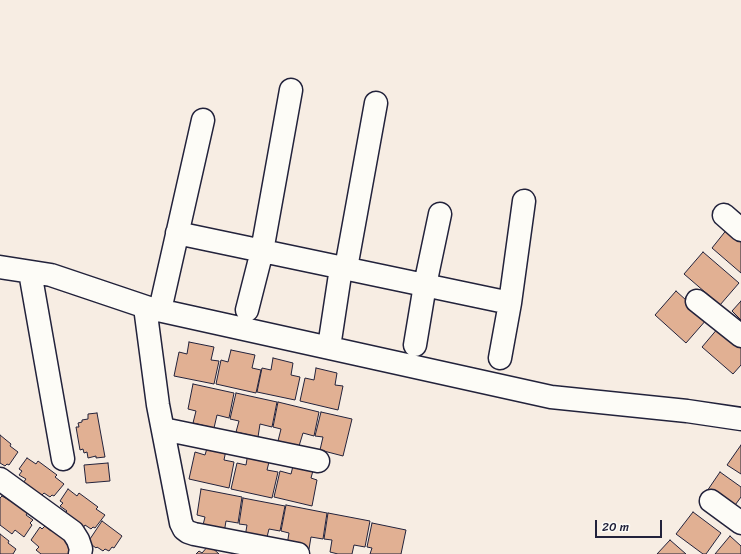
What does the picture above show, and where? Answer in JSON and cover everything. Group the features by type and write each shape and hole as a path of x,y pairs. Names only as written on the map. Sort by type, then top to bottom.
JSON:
{"street":[{"path":"247,310 262,251 291,90"},
{"path":"329,347 376,103"},
{"path":"202,120 177,233 152,309 157,397 181,523 184,529 194,534 298,554"},
{"path":"500,358 510,303 524,201"},
{"path":"414,345 440,214"},
{"path":"724,215 741,230"},
{"path":"177,233 510,303"},
{"path":"0,267 63,278 152,309 556,397 687,411 741,419"},
{"path":"30,272 63,459"},
{"path":"697,301 741,336"},
{"path":"163,429 318,461"},
{"path":"0,479 72,532 78,540 81,549 80,554"},
{"path":"711,501 741,523"}],"building":[{"path":"728,228 741,240 741,273 712,248"},
{"path":"703,252 739,283 720,305 684,274"},
{"path":"676,291 707,319 686,343 655,315"},
{"path":"741,301 741,320 732,311"},
{"path":"719,327 741,346 741,365 733,374 702,347"},
{"path":"189,342 214,347 211,360 219,361 214,384 174,376 179,352 187,354"},
{"path":"231,350 255,355 252,368 261,370 256,393 216,384 221,360 228,362"},
{"path":"273,358 293,363 291,375 300,377 295,400 257,392 262,368 271,370"},
{"path":"316,368 337,373 335,385 343,386 338,410 300,401 305,378 314,380"},
{"path":"193,384 234,393 229,418 217,415 214,428 193,423 196,411 188,409"},
{"path":"236,393 277,402 272,427 260,424 258,437 236,432 239,421 230,419"},
{"path":"278,402 319,412 314,436 303,433 299,446 278,441 281,429 273,427"},
{"path":"321,412 352,419 343,456 320,450 323,437 315,436"},
{"path":"97,413 105,457 96,458 96,456 88,458 87,452 84,453 83,449 80,450 76,427 79,427 78,423 82,422 82,420 88,419 88,414"},
{"path":"0,435 18,452 9,465 7,464 5,466 0,463"},
{"path":"208,445 226,450 224,460 234,462 229,488 189,479 195,452 205,455"},
{"path":"741,445 741,474 727,465"},
{"path":"248,453 270,458 267,470 278,472 272,498 231,489 237,463 246,465"},
{"path":"27,458 36,464 38,461 57,475 55,477 64,484 54,496 52,495 50,497 44,493 41,496 23,483 26,479 19,475 22,471 19,469"},
{"path":"294,462 314,467 311,478 317,480 312,506 274,497 280,471 291,474"},
{"path":"108,463 110,481 86,483 84,465"},
{"path":"720,472 741,487 741,497 730,512 705,494"},
{"path":"68,489 77,496 79,493 98,507 96,509 105,515 95,528 93,527 91,529 85,525 83,528 64,514 67,511 60,506 63,503 60,501"},
{"path":"201,489 242,497 238,523 226,521 224,533 202,529 205,517 197,515"},
{"path":"2,496 9,500 11,498 28,512 26,515 33,520 30,523 32,525 24,537 15,530 12,534 0,525 0,498"},
{"path":"243,498 285,506 280,531 269,529 266,541 245,537 247,525 239,524"},
{"path":"286,505 327,513 323,539 311,537 309,549 287,545 289,533 281,531"},
{"path":"693,512 721,533 706,554 703,554 676,534"},
{"path":"328,513 370,521 365,547 354,545 352,554 338,554 330,552 332,540 324,539"},
{"path":"102,521 122,536 114,548 112,547 109,551 105,549 103,551 97,547 96,548 88,542"},
{"path":"372,523 406,530 401,554 370,554 372,548 367,547"},
{"path":"45,526 51,531 53,528 71,542 73,554 41,554 36,550 39,547 31,540 40,527 42,529"},
{"path":"0,534 16,549 13,554 0,554"},
{"path":"730,536 741,546 741,554 715,554"},
{"path":"670,540 686,554 657,554"},
{"path":"209,545 219,554 196,554 199,551 202,553"}]}
